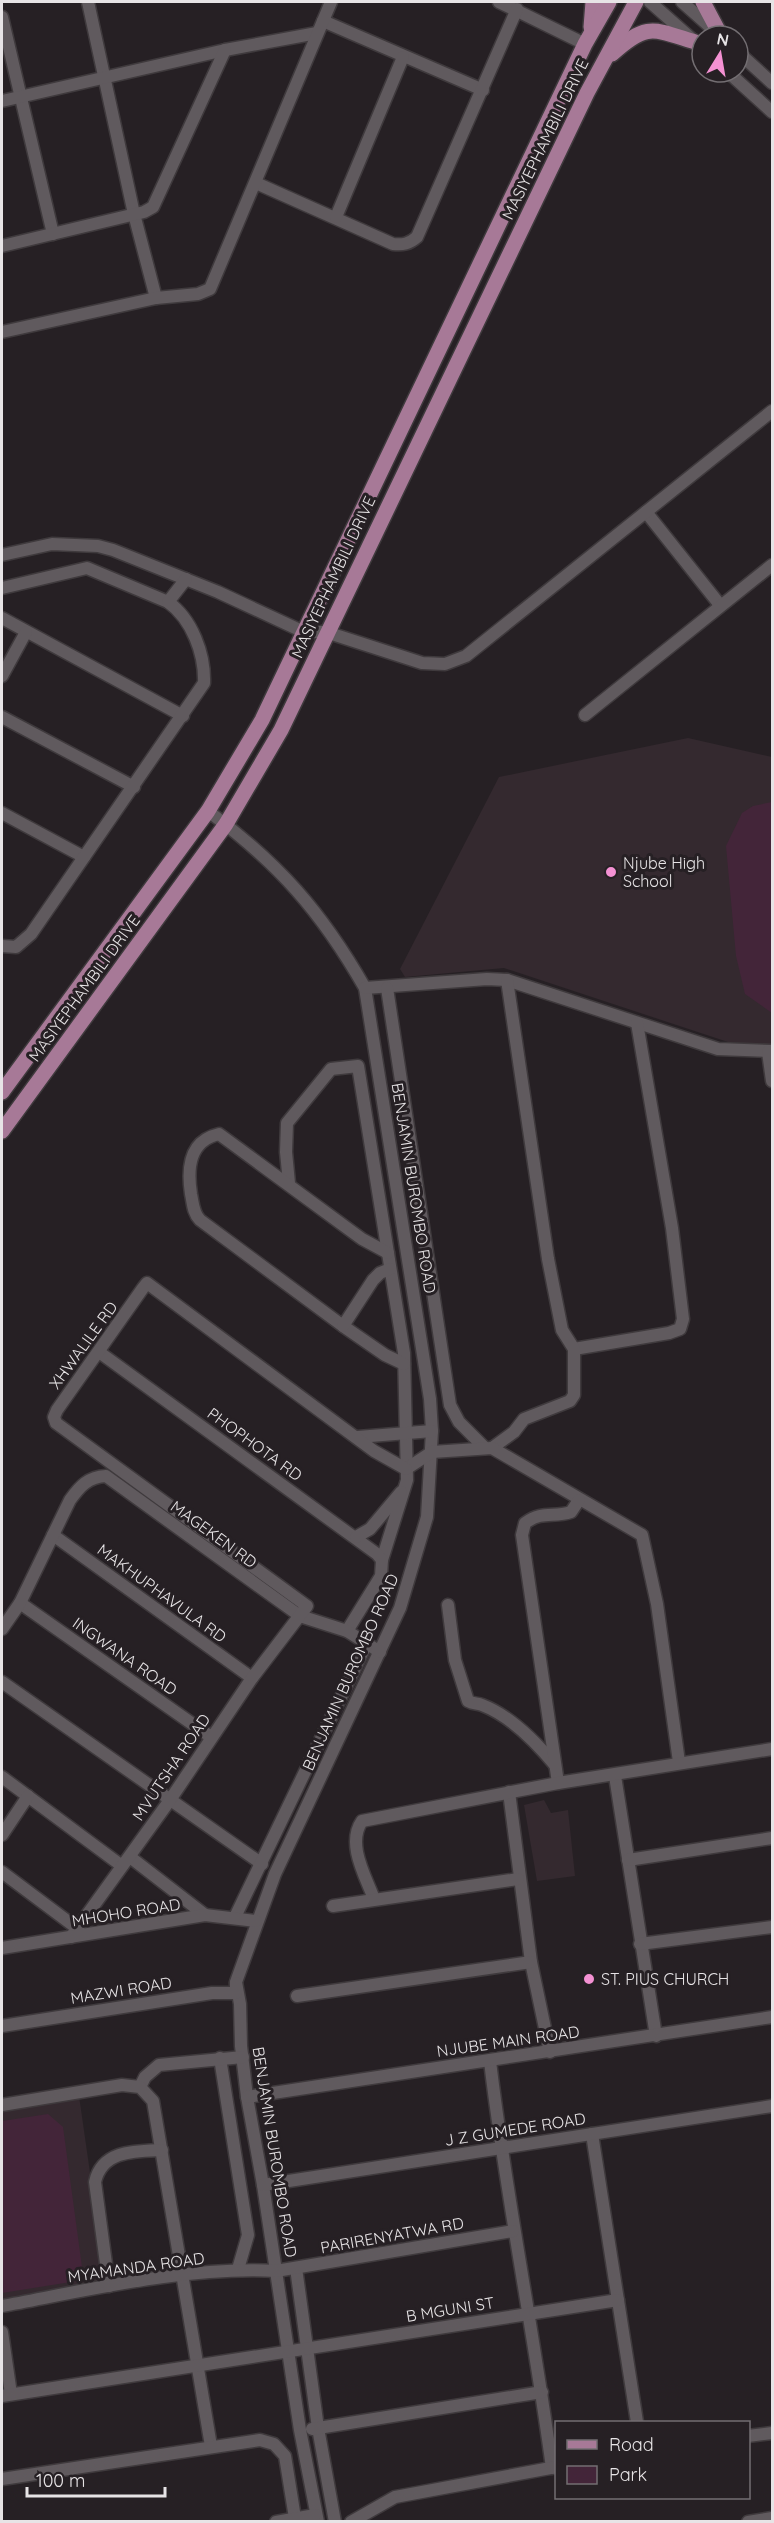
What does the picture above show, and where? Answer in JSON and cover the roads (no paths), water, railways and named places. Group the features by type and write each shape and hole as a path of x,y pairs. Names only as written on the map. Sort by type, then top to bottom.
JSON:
{"main road":[{"path":"587,40 593,2"},
{"name":"MASIYEPHAMBILI DRIVE","path":"2,1092 208,811 262,720 587,40 609,2"},
{"name":"MASIYEPHAMBILI DRIVE","path":"2,1131 226,824 281,730 326,632 604,61 636,2"},
{"path":"703,2 715,24"},
{"path":"604,61 639,32 649,30 690,42"}],"street":[{"path":"88,2 134,213 156,298"},
{"path":"2,332 156,298 198,294 210,289 331,2"},
{"path":"499,2 587,40"},
{"path":"650,2 690,37"},
{"path":"682,2 707,24"},
{"path":"256,183 393,244 406,244 417,237 517,9"},
{"path":"2,17 53,234"},
{"path":"2,101 320,27 403,57 483,90"},
{"path":"2,246 153,207 225,50"},
{"path":"336,217 403,57"},
{"path":"750,63 772,83"},
{"path":"741,84 772,112"},
{"path":"2,555 52,544 98,546 186,579 304,632 326,632 410,661 435,664 453,662 466,656 772,411"},
{"path":"646,512 720,605"},
{"path":"585,715 772,565"},
{"path":"2,588 87,568 168,602 179,610 194,635 205,672 204,683 183,716 31,934 16,948 2,946"},
{"path":"168,602 186,579"},
{"path":"2,618 183,716"},
{"path":"2,676 26,632"},
{"path":"2,717 134,787"},
{"name":"BENJAMIN BUROMBO ROAD","path":"208,811 268,859 309,902 337,939 365,988 430,1399 432,1452 427,1517 400,1608 275,1874 256,1921 236,1982 240,2004 247,2097 263,2185 300,2430 317,2518"},
{"path":"2,813 84,857"},
{"path":"365,988 487,979 507,980 718,1049 770,1051 772,1081"},
{"path":"406,1469 432,1452 488,1448 514,1432 524,1419 570,1401 574,1395 574,1349 562,1330 548,1258 507,980"},
{"path":"387,988 450,1405 459,1422 488,1448 642,1535 657,1604 679,1762"},
{"path":"574,1349 669,1333 680,1329 683,1319 672,1228 637,1023"},
{"path":"289,1183 285,1152 287,1123 331,1069 358,1066 403,1342 406,1469 405,1487 376,1586 346,1631"},
{"path":"388,1253 362,1239 289,1183 219,1134 204,1141 188,1167 197,1217 343,1326 385,1355 404,1364"},
{"path":"343,1326 373,1280 380,1273 390,1269"},
{"name":"XHWALILE RD","path":"300,1616 305,1610 306,1603 56,1423 54,1417 57,1410 147,1283 388,1461 406,1469"},
{"name":"PHOPHOTA RD","path":"99,1352 356,1537 383,1564"},
{"path":"358,1437 432,1431"},
{"name":"MAGEKEN RD","path":"53,1535 70,1500 81,1484 97,1476 106,1476 300,1616 346,1631 380,1652"},
{"path":"356,1537 370,1529 405,1487"},
{"path":"558,1783 522,1535 525,1524 533,1518 544,1513 571,1512 579,1500"},
{"path":"2,1629 21,1603 53,1535"},
{"name":"MAKHUPHAVULA RD","path":"53,1535 252,1678"},
{"name":"INGWANA ROAD","path":"21,1603 211,1737"},
{"path":"448,1605 455,1660 468,1701 482,1705 514,1725 536,1742 556,1766"},
{"name":"MVUTSHA ROAD","path":"75,1933 170,1800 252,1678 300,1616"},
{"path":"235,1917 367,1643"},
{"path":"2,1682 262,1864"},
{"path":"374,1899 357,1852 357,1835 362,1821 558,1783 615,1776 679,1762 772,1749"},
{"path":"615,1776 656,2036"},
{"path":"2,1777 205,1915"},
{"path":"509,1792 518,1879 531,1962 549,2052"},
{"path":"2,1835 28,1796"},
{"path":"628,1860 772,1838"},
{"path":"2,1872 75,1933"},
{"path":"333,1906 518,1879"},
{"name":"MHOHO ROAD","path":"2,1948 75,1933 205,1915 256,1921"},
{"path":"640,1944 772,1927"},
{"path":"297,1996 531,1962"},
{"name":"MAZWI ROAD","path":"2,2026 212,1993 236,1993 236,1982"},
{"name":"NJUBE MAIN ROAD","path":"247,2097 772,2017"},
{"path":"140,2087 144,2077 159,2065 243,2057"},
{"path":"220,2058 248,2235 238,2269"},
{"path":"351,2522 395,2497 554,2468 529,2312 513,2231 490,2061"},
{"path":"2,2104 122,2085 140,2087 153,2102 211,2446"},
{"name":"J Z GUMEDE ROAD","path":"263,2185 772,2106"},
{"path":"592,2134 637,2421"},
{"path":"109,2286 95,2182 97,2172 110,2157 136,2151 162,2150"},
{"name":"PARIRENYATWA RD","path":"276,2271 513,2231"},
{"path":"296,2268 318,2428 335,2522"},
{"name":"MYAMANDA ROAD","path":"2,2306 109,2286 238,2269 276,2271"},
{"name":"B MGUNI ST","path":"6,2395 618,2300"},
{"path":"2,2331 6,2395"},
{"path":"300,2430 542,2392"},
{"path":"750,2436 772,2433"},
{"path":"2,2479 260,2439 281,2449 285,2456 295,2518"},
{"path":"276,2522 295,2518 317,2518"},
{"path":"748,2522 772,2518"}],"place":[{"name":"Njube High School","path":"611,872"},
{"name":"ST. PIUS CHURCH","path":"589,1979"}]}
